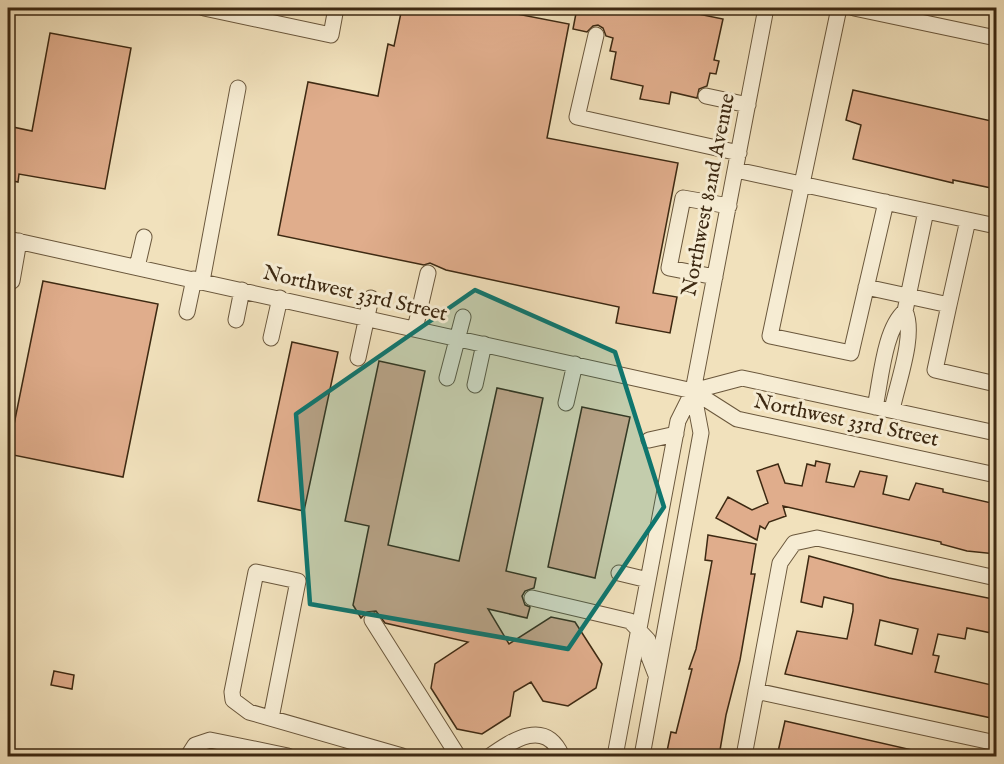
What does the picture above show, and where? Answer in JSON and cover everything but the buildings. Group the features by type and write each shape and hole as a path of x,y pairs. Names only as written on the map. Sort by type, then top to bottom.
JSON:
{"street":[{"path":"204,8 331,35 336,8"},
{"name":"Northwest 82nd Avenue","path":"615,756 678,421 693,391 766,8"},
{"path":"839,8 770,336 851,353 886,202"},
{"path":"854,8 996,38"},
{"path":"596,35 577,117 739,153"},
{"path":"187,312 198,280 238,88"},
{"path":"706,96 748,105"},
{"path":"736,170 996,226"},
{"path":"715,277 669,268 671,256 683,198 729,206"},
{"path":"892,410 909,333 907,304 926,211"},
{"path":"968,220 935,370 996,384"},
{"path":"137,267 144,237"},
{"path":"12,281 14,240"},
{"name":"Northwest 33rd Street","path":"14,240 693,391 738,419 996,476"},
{"path":"416,328 428,273"},
{"path":"866,287 907,304 949,305"},
{"path":"236,320 242,290"},
{"path":"272,338 280,298"},
{"path":"358,358 371,298"},
{"path":"875,407 892,329 907,304"},
{"path":"447,378 463,317"},
{"path":"476,385 484,344"},
{"path":"566,403 575,364"},
{"name":"Northwest 33rd Street","path":"693,391 742,378 996,433"},
{"name":"Northwest 82nd Avenue","path":"642,756 701,433 693,391"},
{"path":"649,440 676,434"},
{"path":"744,756 780,563 794,543 817,538 996,578"},
{"path":"271,718 298,581 256,572 232,692 233,700 239,706 271,718 402,756"},
{"path":"619,573 648,580"},
{"path":"532,598 623,618 639,629 650,645 649,657 657,678"},
{"path":"372,620 458,756"},
{"path":"756,692 996,743"},
{"path":"490,756 514,738 531,735 550,742 562,756"},
{"path":"188,756 195,745 210,740 288,756"}],"highlighted area":[{"path":"475,290 615,352 664,507 568,649 310,604 296,414"}]}
